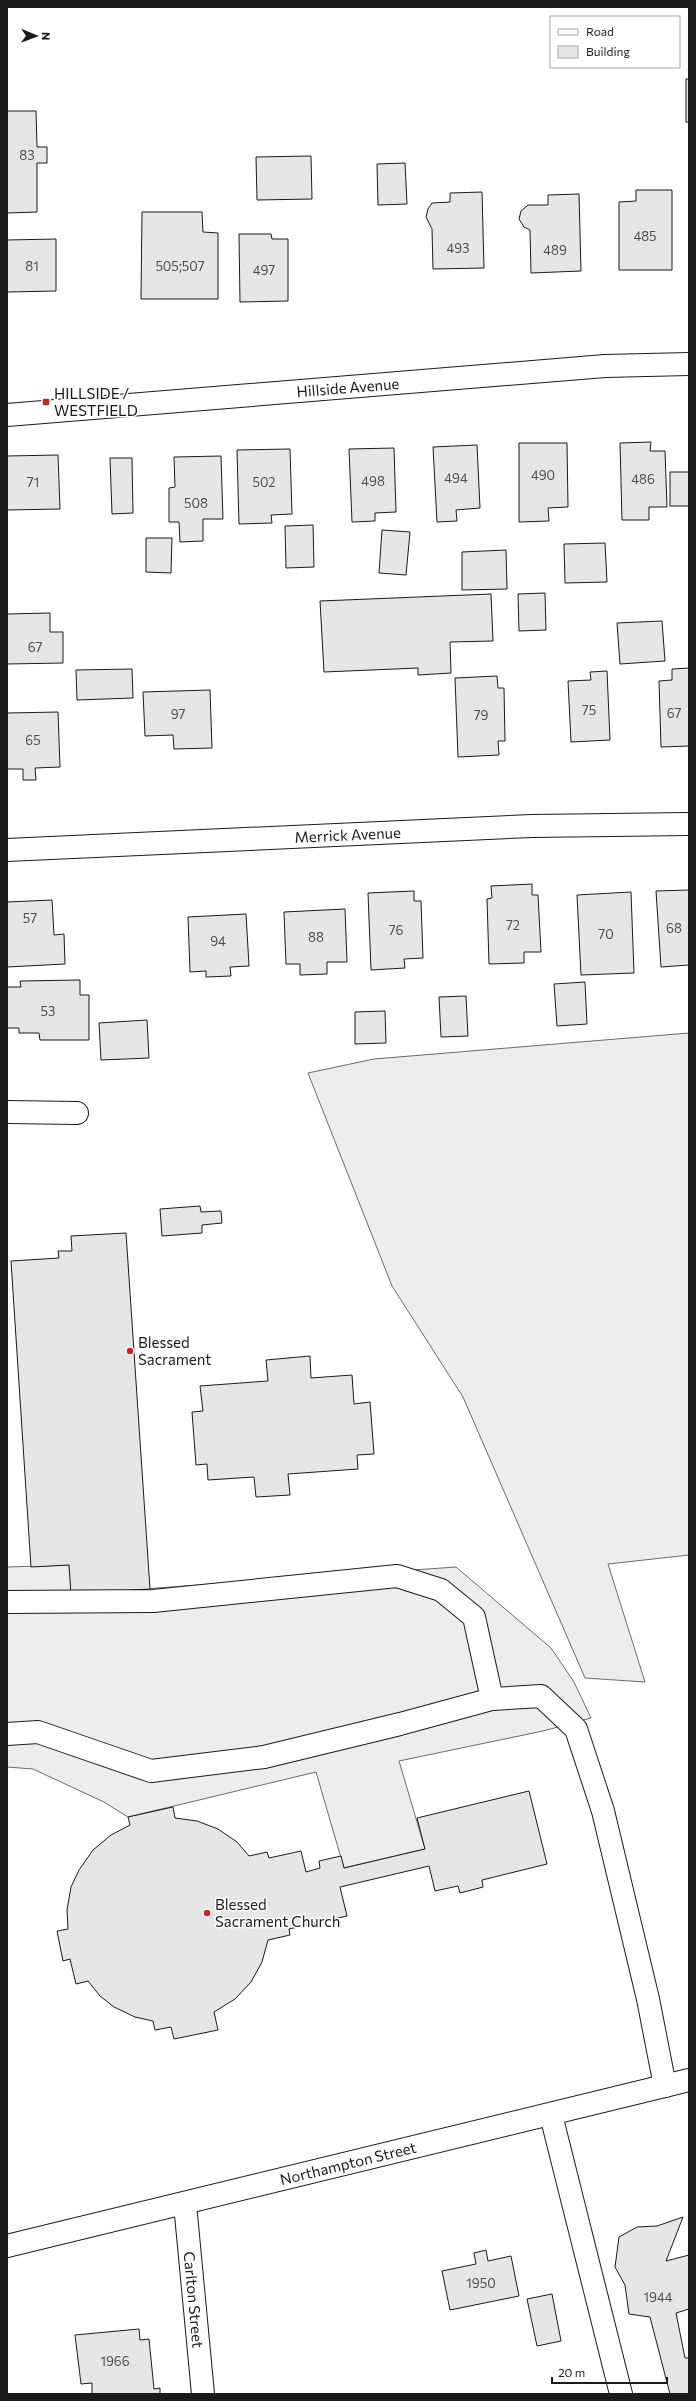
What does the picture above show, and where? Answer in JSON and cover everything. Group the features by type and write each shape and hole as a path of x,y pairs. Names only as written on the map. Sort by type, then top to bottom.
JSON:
{"street":[{"name":"Hillside Avenue","path":"7,415 605,366 689,364"},
{"name":"Merrick Avenue","path":"7,850 532,826 689,824"},
{"path":"7,1112 77,1113"},
{"path":"7,1602 153,1601 397,1576 441,1590 474,1617 492,1699"},
{"path":"7,1734 38,1732 151,1771 264,1757 400,1724 492,1699 541,1696 576,1729 603,1811 648,1999 665,2086"},
{"name":"Northampton Street","path":"7,2246 551,2115 689,2080"},
{"path":"551,2115 621,2394"},
{"name":"Carlton Street","path":"185,2204 203,2394"}],"shaded area":[{"path":"689,1033 689,1555 608,1564 645,1682 585,1678 463,1397 392,1286 308,1073 374,1059"},
{"path":"69,1565 72,1594 456,1567 551,1648 574,1682 591,1718 543,1731 399,1761 425,1849 344,1868 316,1772 128,1817 104,1802 33,1769 7,1767 7,1567"}],"building":[{"path":"686,79 689,79 689,122 686,122"},
{"path":"7,111 36,111 37,147 47,147 47,163 37,163 37,212 7,213"},
{"path":"311,156 312,199 257,200 256,157"},
{"path":"405,163 407,204 378,205 377,164"},
{"path":"636,190 672,190 672,270 619,270 619,202 636,201"},
{"path":"482,192 484,268 433,269 432,229 426,217 428,209 432,203 450,202 450,193"},
{"path":"579,194 581,271 531,273 530,230 524,227 519,219 521,211 528,205 548,205 548,195"},
{"path":"142,212 202,212 203,232 218,233 218,299 141,299"},
{"path":"239,234 271,234 272,239 288,239 288,301 240,302"},
{"path":"56,239 56,291 7,292 7,240"},
{"path":"651,442 650,451 665,451 667,507 649,507 649,520 622,520 620,443"},
{"path":"519,443 567,443 568,507 548,508 549,521 519,522"},
{"path":"477,445 480,508 456,510 457,521 437,522 433,447"},
{"path":"394,448 396,512 375,513 375,521 352,522 349,449"},
{"path":"290,449 292,514 271,515 272,523 239,524 237,450"},
{"path":"58,455 60,509 7,510 7,456"},
{"path":"221,456 223,519 203,519 203,541 180,542 179,522 169,522 169,488 175,487 174,457"},
{"path":"110,458 132,458 133,513 112,514"},
{"path":"670,472 689,472 689,506 670,506"},
{"path":"313,525 314,567 286,568 285,526"},
{"path":"382,530 410,532 406,575 379,573"},
{"path":"146,538 172,538 171,573 146,572"},
{"path":"605,543 607,582 565,583 564,544"},
{"path":"506,550 507,589 462,590 462,552"},
{"path":"545,593 546,630 519,631 518,594"},
{"path":"491,594 493,641 450,642 451,673 418,675 418,668 324,672 320,601"},
{"path":"50,613 50,632 63,632 63,663 7,664 7,614"},
{"path":"662,621 665,661 620,664 617,623"},
{"path":"689,668 689,746 661,747 659,681 672,680 672,669"},
{"path":"132,669 133,698 77,700 76,670"},
{"path":"607,671 610,740 571,742 568,681 591,680 590,672"},
{"path":"497,676 498,688 504,688 505,741 498,741 499,755 458,757 455,678"},
{"path":"210,690 212,748 174,749 173,735 145,736 143,692"},
{"path":"58,712 60,767 35,768 36,780 23,780 23,769 7,769 7,713"},
{"path":"532,884 532,895 538,895 541,952 524,952 524,963 489,964 487,899 492,898 491,886"},
{"path":"689,890 689,965 661,967 656,891"},
{"path":"414,891 414,901 421,901 423,958 404,959 405,968 371,970 368,893"},
{"path":"631,892 634,973 581,975 577,895"},
{"path":"52,900 54,935 64,934 65,964 7,967 7,902"},
{"path":"345,909 347,962 327,962 327,974 300,975 300,964 286,964 284,912"},
{"path":"246,914 249,966 230,967 231,976 206,977 206,971 190,972 188,917"},
{"path":"80,980 80,995 89,995 89,1040 40,1040 39,1033 19,1033 19,1028 7,1028 7,987 21,987 20,981"},
{"path":"585,982 587,1024 557,1026 554,984"},
{"path":"466,996 468,1036 441,1037 439,997"},
{"path":"385,1011 386,1043 355,1044 355,1012"},
{"path":"147,1020 149,1058 101,1060 99,1023"},
{"path":"200,1206 201,1212 221,1211 222,1223 202,1225 202,1233 162,1236 160,1209"},
{"path":"126,1233 150,1589 71,1594 69,1565 31,1567 11,1261 59,1258 58,1251 72,1251 71,1236"},
{"path":"310,1356 311,1378 352,1375 354,1404 370,1402 374,1454 357,1455 358,1469 288,1474 290,1495 256,1497 254,1477 208,1480 207,1464 196,1465 192,1412 203,1411 200,1386 268,1381 266,1360"},
{"name":"Blessed Sacrament Church","path":"529,1791 547,1864 482,1880 483,1887 460,1893 458,1886 435,1891 429,1866 340,1887 347,1916 289,1929 290,1935 268,1940 262,1962 251,1982 235,1999 214,2012 218,2030 174,2039 171,2027 155,2030 153,2021 135,2017 114,2007 100,1996 88,1981 76,1984 70,1959 63,1961 57,1931 68,1929 67,1910 71,1887 79,1870 93,1850 111,1835 130,1825 128,1817 173,1807 175,1818 197,1821 218,1829 237,1842 249,1856 267,1852 269,1858 301,1851 306,1872 320,1868 319,1861 341,1856 344,1868 425,1849 417,1818"},
{"path":"683,2217 666,2261 689,2255 689,2309 676,2313 685,2358 689,2358 689,2394 670,2394 650,2317 629,2314 625,2285 615,2267 619,2237 637,2227 657,2226"},
{"path":"486,2250 488,2261 511,2256 519,2296 450,2310 442,2271 476,2264 474,2253"},
{"path":"552,2294 561,2341 537,2346 527,2299"},
{"path":"139,2329 140,2340 149,2339 154,2389 160,2388 160,2394 92,2394 92,2383 81,2384 75,2335"}],"place":[{"name":"HILLSIDE / WESTFIELD","path":"46,402"},
{"name":"Blessed Sacrament","path":"130,1351"},
{"name":"Blessed Sacrament Church","path":"207,1913"}]}
